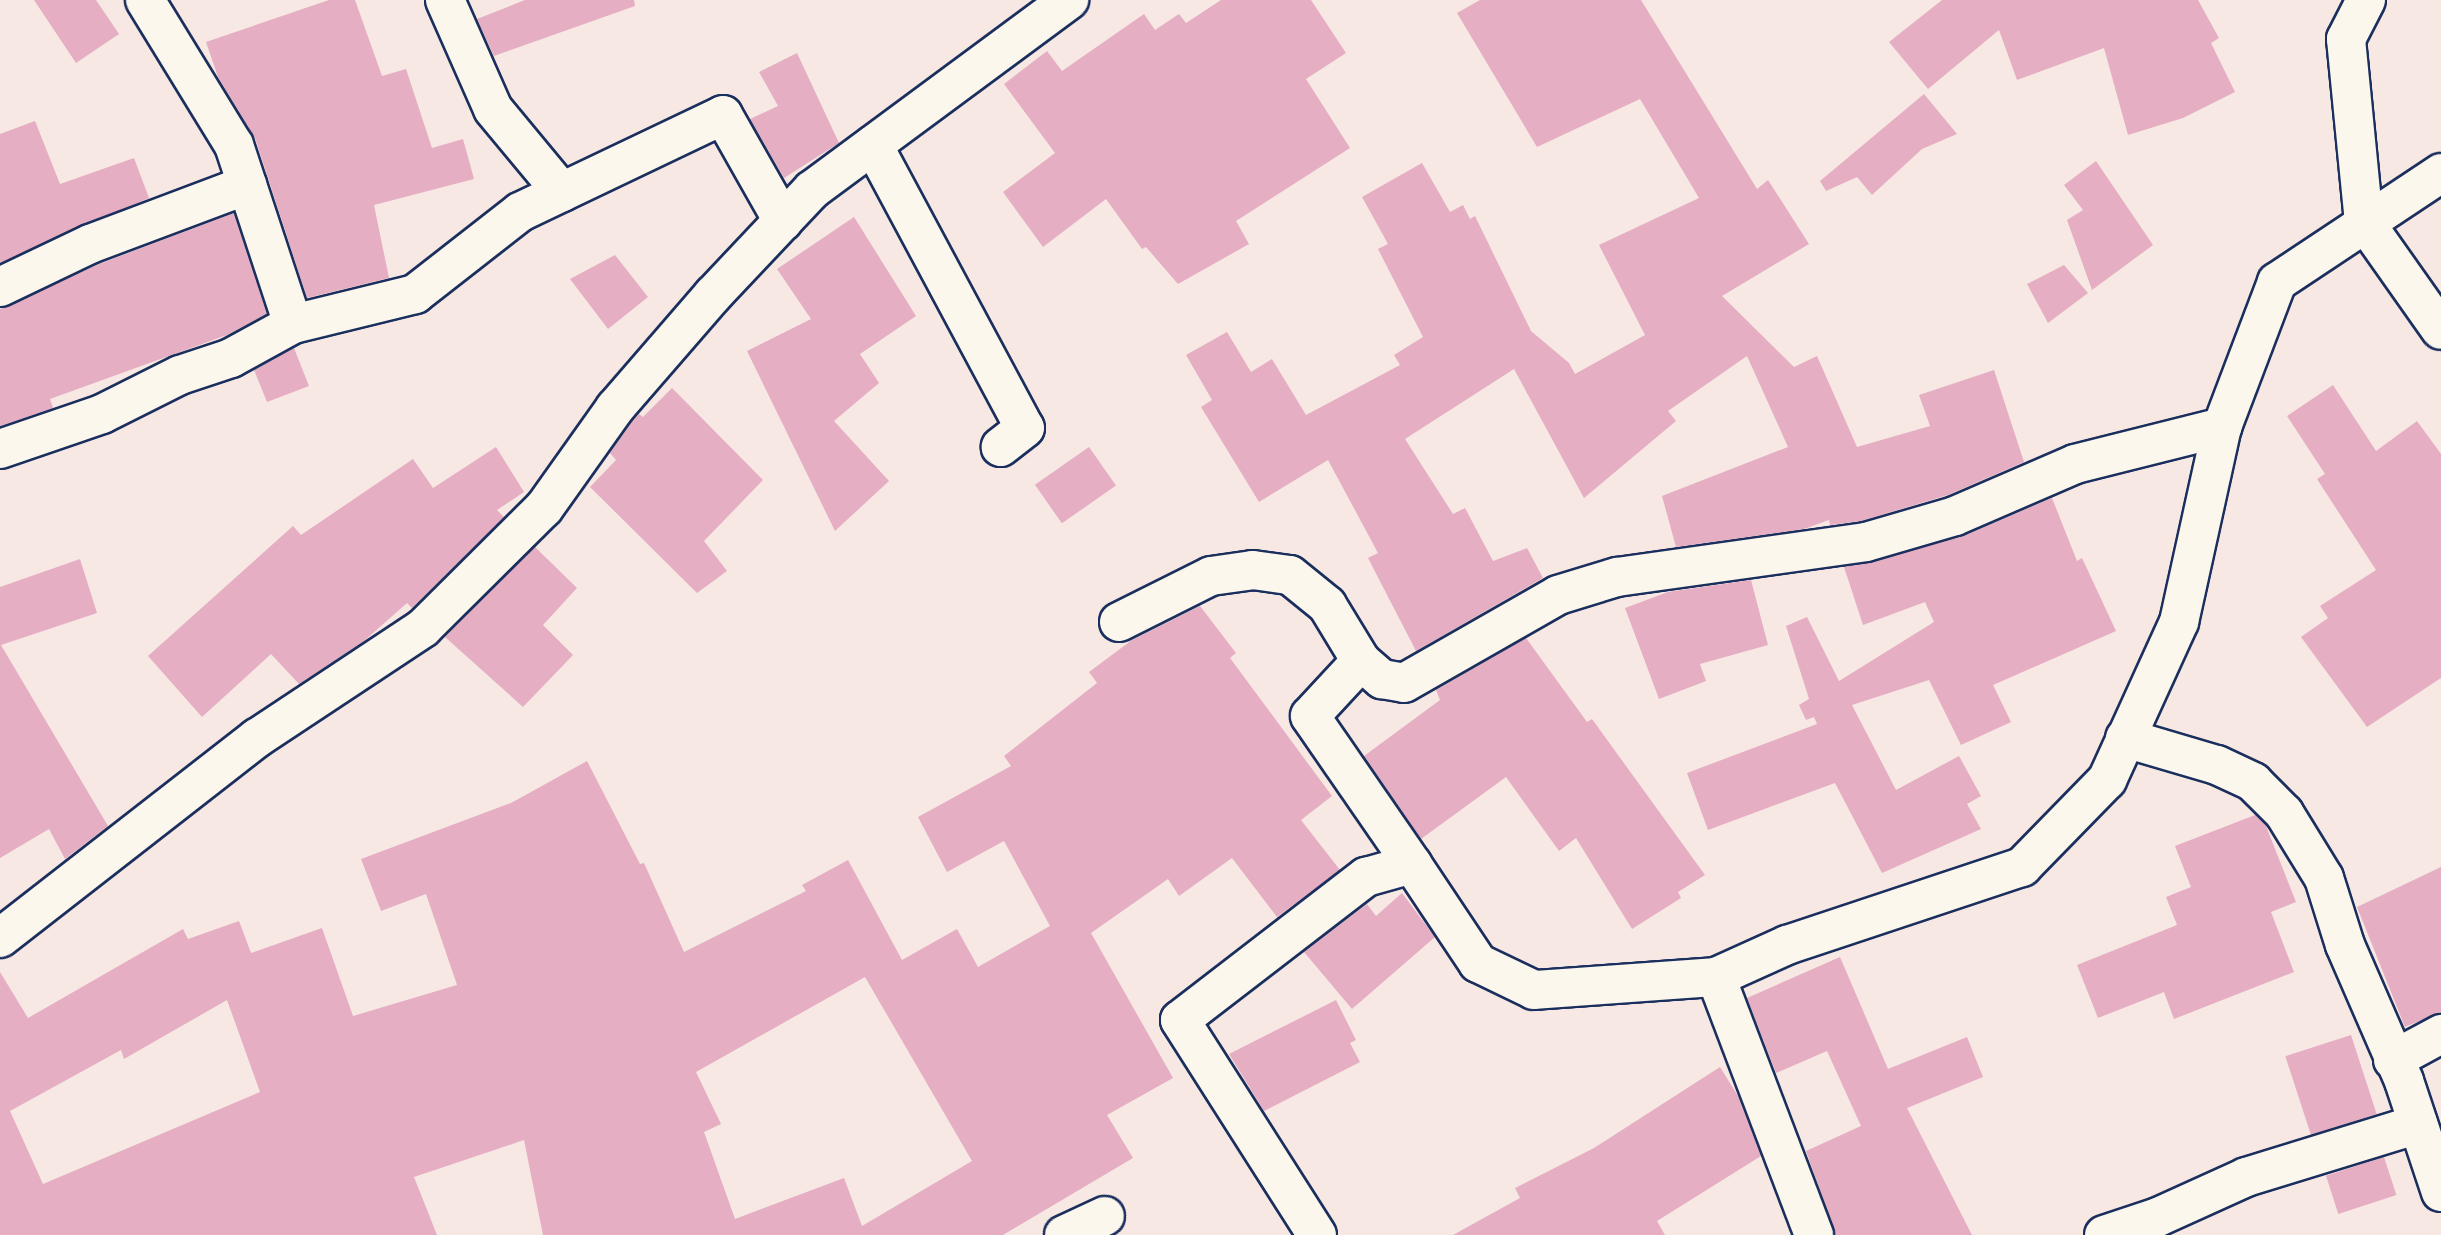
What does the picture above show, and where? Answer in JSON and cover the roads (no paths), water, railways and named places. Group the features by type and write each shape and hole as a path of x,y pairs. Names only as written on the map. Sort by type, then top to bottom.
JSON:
{"street":[{"path":"145,0 234,145 293,324"},
{"path":"445,0 493,109 562,192"},
{"path":"0,938 257,738 423,628 544,508 615,408 812,190 873,145 1028,13 1069,0"},
{"path":"2366,0 2346,39 2364,220 2441,330"},
{"path":"0,449 102,414 180,375 231,358 293,324 415,294 520,212 723,115 783,221"},
{"path":"873,145 1025,428 1001,447"},
{"path":"1361,662 1310,716 1478,963 1534,990 1716,977 1787,945 2022,867 2107,780 2179,622 2222,427 2277,282 2364,220 2441,173"},
{"path":"0,287 90,244 247,186"},
{"path":"1119,622 1210,576 1253,570 1290,575 1327,605 1361,662 1382,679 1404,682 1558,595 1617,578 1866,542 1955,516 2075,464 2222,427"},
{"path":"2124,738 2229,770 2253,782 2284,813 2324,878 2345,945 2418,1124 2441,1192"},
{"path":"1317,1235 1180,1020 1366,877 1412,864"},
{"path":"1716,977 1805,1232"},
{"path":"2393,1060 2441,1034"},
{"path":"2104,1235 2158,1217 2246,1177 2418,1124"},
{"path":"1064,1235 1105,1216"}]}
